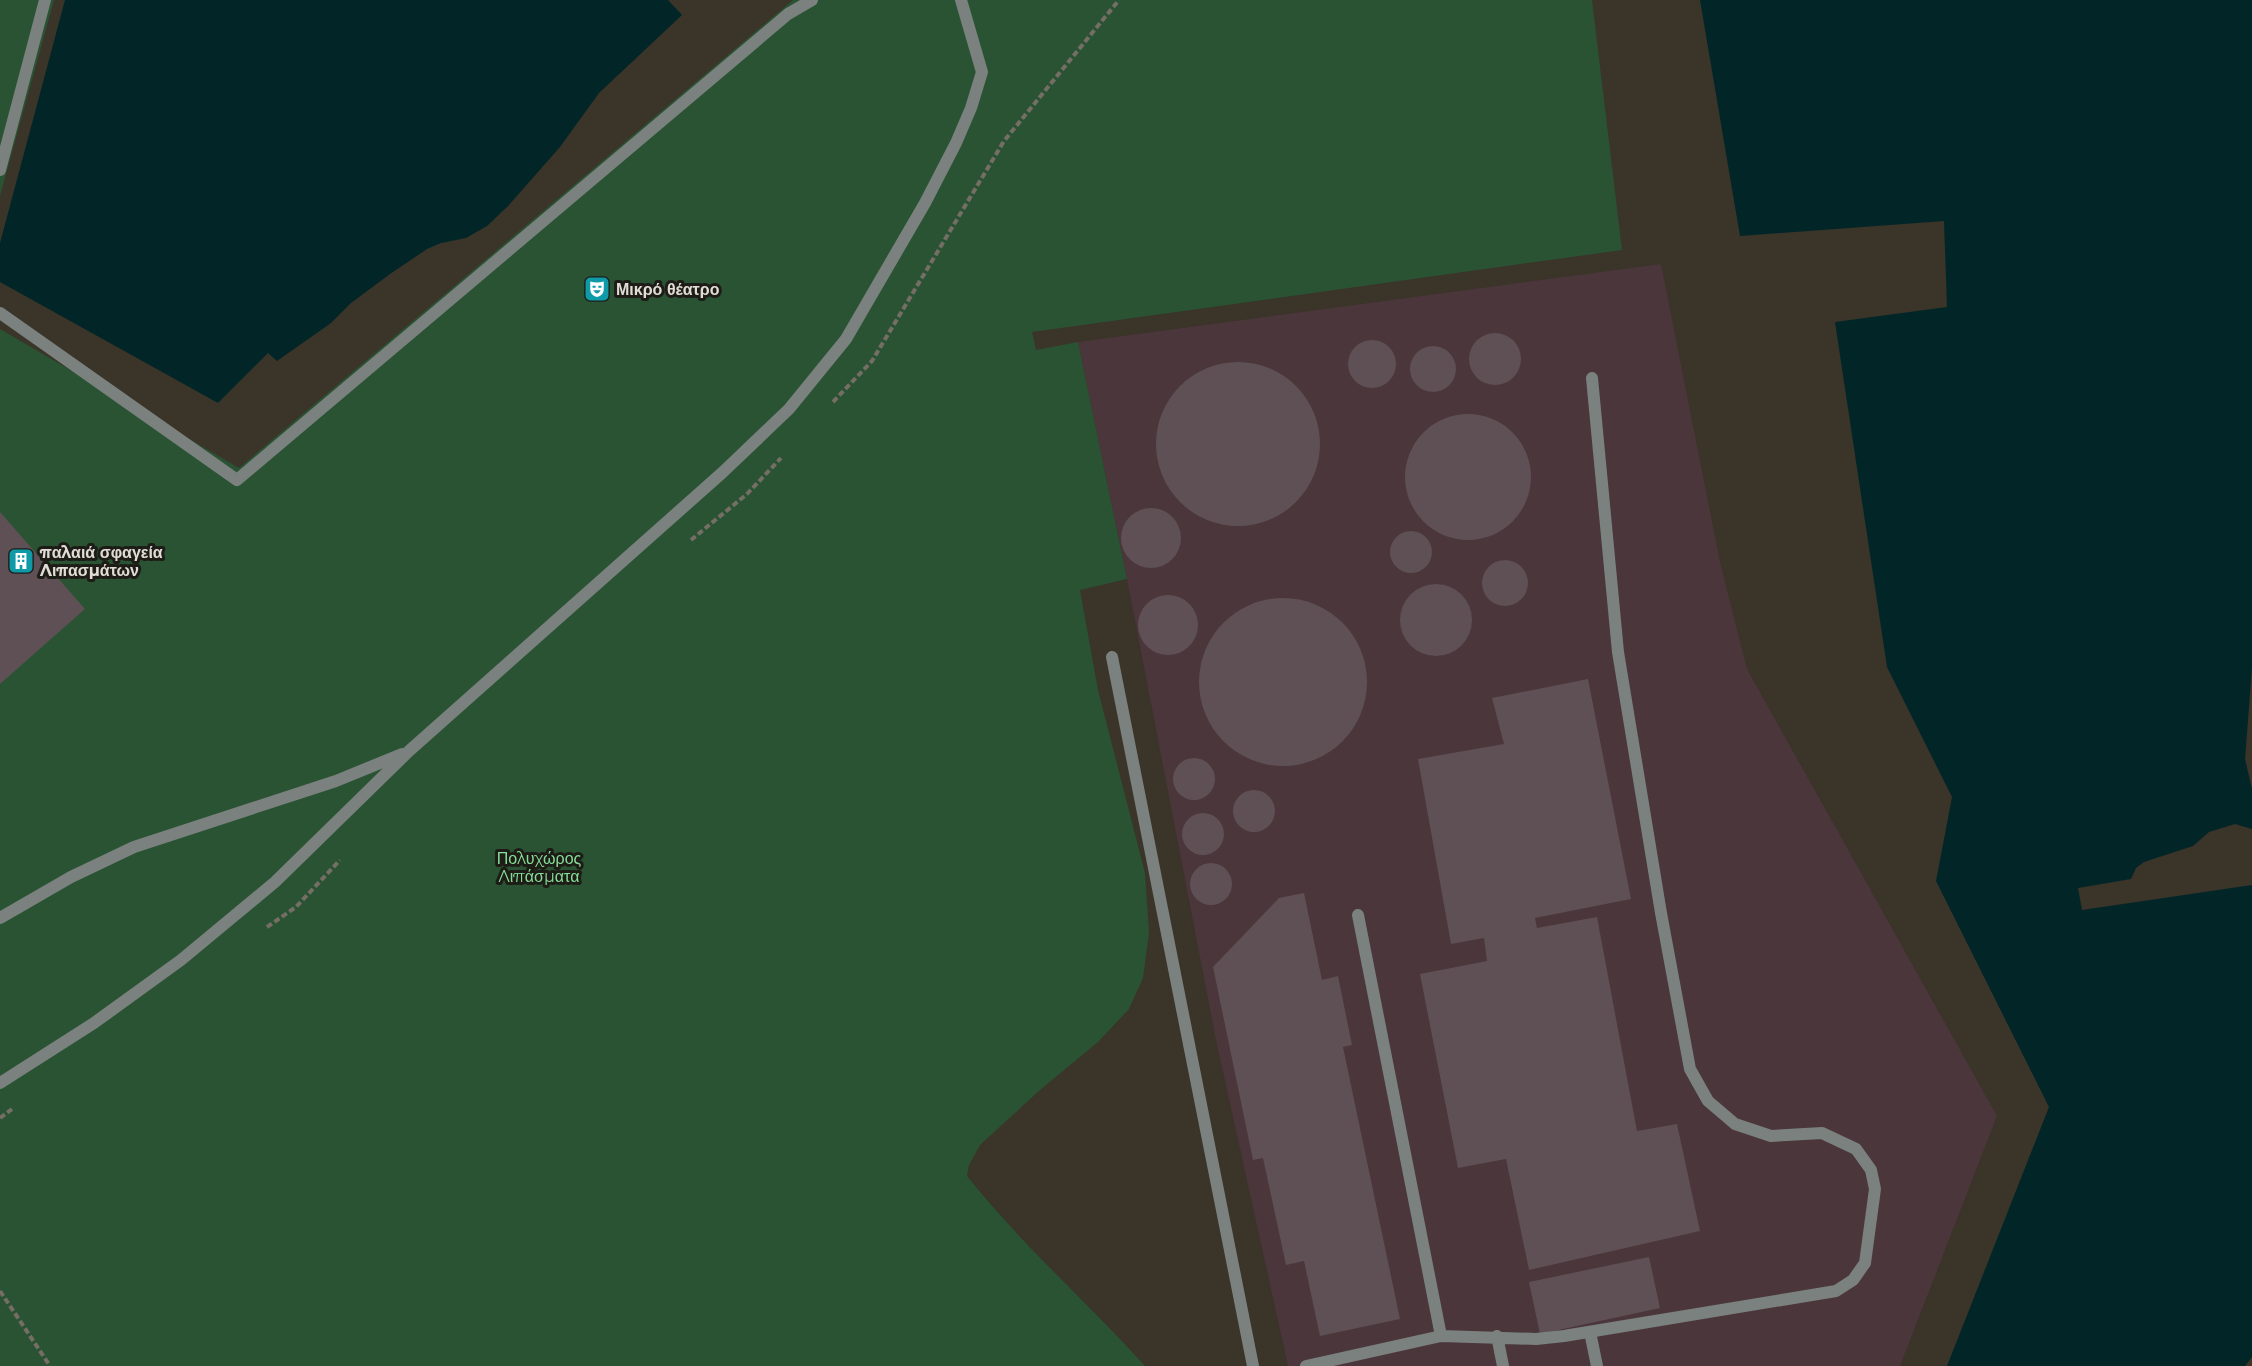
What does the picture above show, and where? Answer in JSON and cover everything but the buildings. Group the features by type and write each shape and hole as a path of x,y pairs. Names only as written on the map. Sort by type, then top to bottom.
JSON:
{"street":[{"path":"0,170 45,0"},
{"path":"0,313 237,480 788,14 812,0"},
{"path":"0,1083 94,1023 181,960 275,882 409,751 723,472 789,409 846,339 925,202 972,108 982,72 961,0"},
{"path":"1306,1366 1442,1336 1536,1339 1836,1291 1853,1280 1865,1263 1875,1189 1871,1170 1856,1149 1821,1133 1771,1136 1735,1124 1708,1101 1690,1069 1661,913 1618,652 1592,378"},
{"path":"1112,657 1253,1366"},
{"path":"0,918 71,877 134,847 336,781 409,751"},
{"path":"1358,915 1442,1336"},
{"path":"1590,1332 1597,1366"},
{"path":"1497,1336 1503,1366"}],"path":[{"path":"0,1291 50,1366"}],"shaded area":[{"path":"1661,264 1720,562 1747,669 1997,1116 1900,1366 1288,1366 1216,1040 1127,579 1078,342"}],"green space":[{"path":"0,0 54,0 0,196"},
{"name":"Πολυχώρος Λιπάσματα","path":"793,0 1592,0 1622,250 1032,332 1036,350 1078,342 1127,579 1080,590 1098,690 1145,873 1149,933 1143,978 1129,1009 1098,1042 1040,1090 980,1145 969,1165 967,1176 1009,1225 1145,1366 0,1366 0,329 239,468"}],"water":[{"path":"65,0 668,0 682,15 599,93 560,147 508,206 487,226 466,238 441,243 427,249 351,303 331,323 277,361 268,353 218,403 0,282 0,243"},
{"path":"1700,0 2252,0 2252,668 2245,759 2252,789 2252,829 2235,824 2209,832 2193,846 2144,862 2136,868 2131,879 2078,888 2082,910 2252,885 2252,1357 2245,1366 1947,1366 2049,1107 1936,881 1952,797 1887,667 1835,322 1947,307 1944,221 1740,236"}],"place":[{"name":"Μικρό θέατρο","path":"597,289"},
{"name":"παλαιά σφαγεία Λιπασμάτων","path":"21,561"}]}
